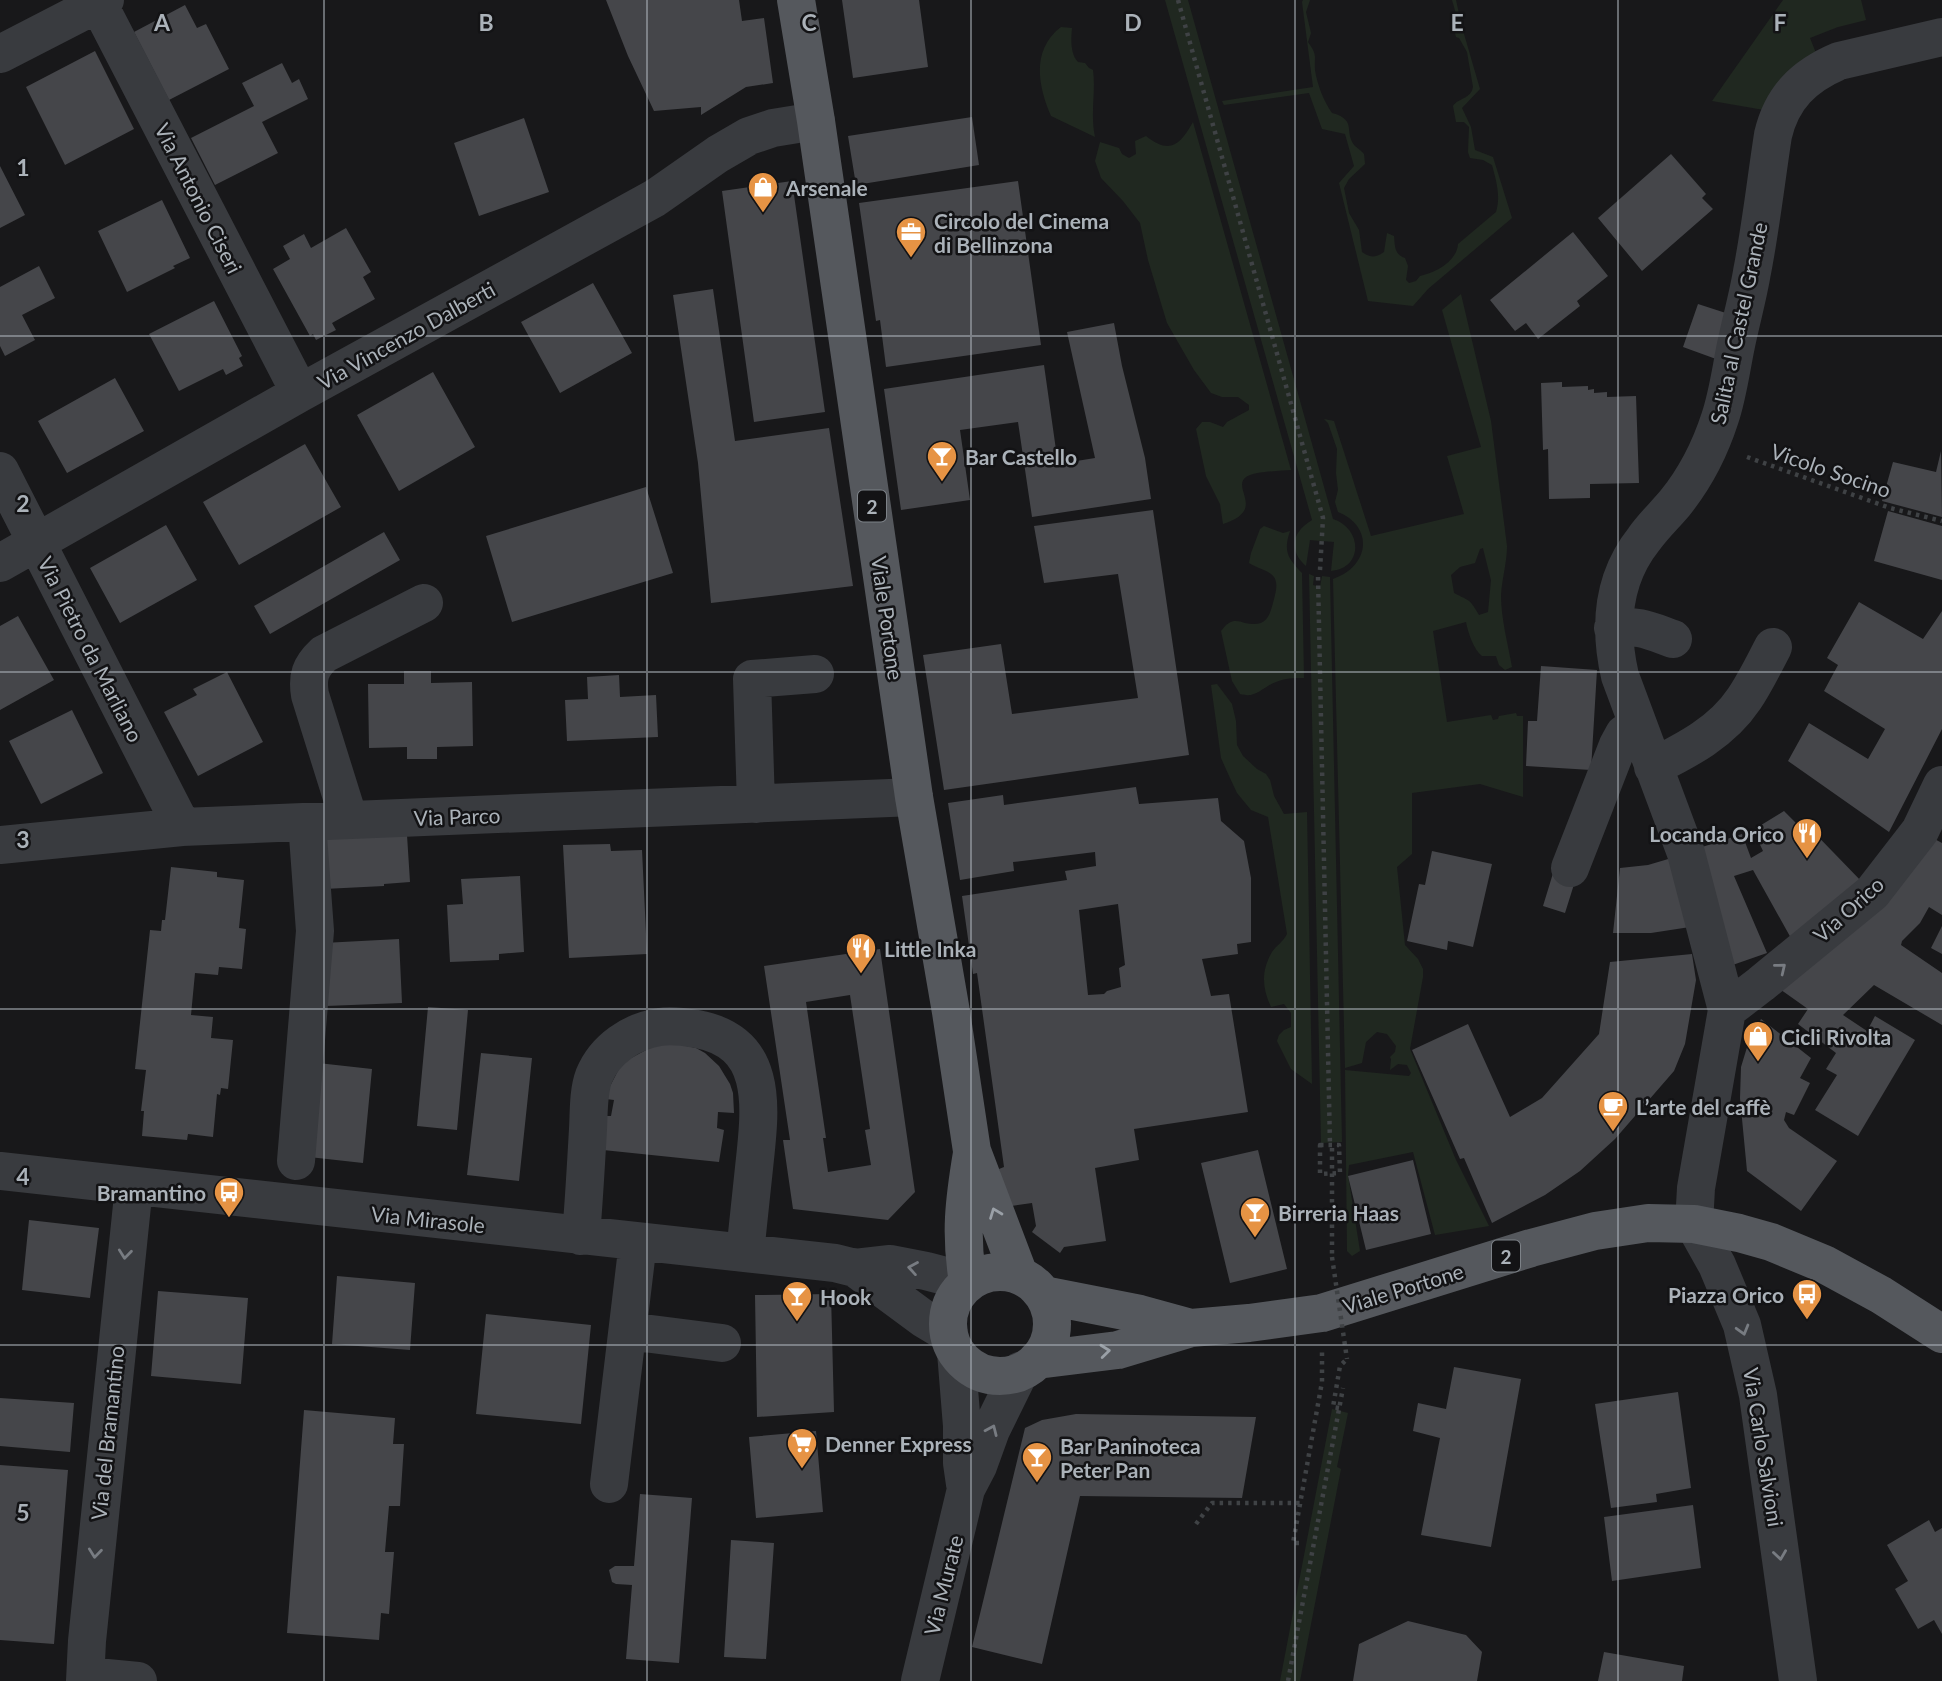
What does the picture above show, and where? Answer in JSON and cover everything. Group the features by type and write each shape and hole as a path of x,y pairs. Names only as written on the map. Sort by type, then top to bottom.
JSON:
{"main road":[{"name":"Viale Portone","path":"796,0 914,797 972,1151 1031,1285 1191,1328"},
{"name":"Viale Portone","path":"968,1282 963,1252 963,1206 972,1151"},
{"name":"Viale Portone","path":"1028,1366 1118,1350 1191,1328 1249,1324 1322,1313 1531,1248 1595,1231 1648,1223 1694,1224"},
{"name":"2","path":"1694,1224 1740,1233 1798,1252 1881,1295 1942,1334"},
{"path":"993,1272 1006,1272 1031,1285 1049,1307 1052,1321 1045,1349 1028,1366 1000,1376 973,1368 952,1343 949,1311 960,1290 968,1282 993,1272"}],"street":[{"path":"0,54 102,2"},
{"name":"Via Antonio Ciseri","path":"102,2 300,393"},
{"name":"Salita al Castel Grande","path":"1727,1010 1686,853 1620,676 1614,651 1616,602 1632,557 1643,539 1692,481 1721,417 1752,272 1773,135 1777,118 1786,102 1804,82 1826,66 1942,37"},
{"name":"Via Vincenzo Dalberti","path":"0,563 300,393 655,198 749,136 773,128 816,121"},
{"name":"Via Pietro da Marliano","path":"0,471 182,827"},
{"path":"349,820 310,695 310,671 324,654 424,603"},
{"path":"1613,628 1643,628 1673,639"},
{"path":"1653,767 1688,750 1733,713 1744,699 1773,647"},
{"path":"756,804 752,679 815,674"},
{"path":"1570,868 1618,745 1624,734 1637,726"},
{"name":"Via Orico","path":"1727,1010 1872,893 1920,831 1942,785"},
{"name":"Via Parco","path":"0,845 182,827 914,797"},
{"path":"296,1161 315,931 307,822"},
{"path":"1694,1224 1696,1188 1727,1010"},
{"path":"581,1236 594,1077 616,1046 631,1035 667,1026 687,1028 708,1031 728,1039 742,1053 757,1087 759,1124 745,1253"},
{"name":"Via Mirasole","path":"0,1171 835,1263 855,1268 890,1264 968,1282"},
{"name":"Via del Bramantino","path":"85,1678 134,1186"},
{"name":"Via Carlo Salvioni","path":"1694,1224 1730,1294 1742,1325 1752,1364 1798,1681"},
{"path":"609,1484 638,1242"},
{"name":"Via Mirasole","path":"855,1268 952,1343"},
{"path":"628,1331 722,1343"},
{"name":"Via Murate","path":"952,1343 966,1489"},
{"name":"Via Murate","path":"920,1681 966,1489 991,1430 1028,1366"},
{"path":"85,1678 138,1681"}],"path":[{"path":"1178,0 1323,518 1320,570"},
{"name":"Vicolo Socino","path":"1711,444 1891,508 1942,521"},
{"path":"1318,577 1331,1146"},
{"path":"1320,1145 1339,1145 1340,1173 1332,1173 1320,1174 1320,1145"},
{"path":"1332,1173 1332,1257 1347,1359 1339,1366 1333,1407 1339,1408"},
{"path":"1298,1543 1293,1543 1322,1381 1322,1313"},
{"path":"1288,1681 1343,1388"},
{"path":"1196,1524 1212,1503 1300,1503"}],"shaded area":[{"path":"1165,0 1188,0 1333,519 1350,530 1354,539 1354,556 1342,568 1331,571 1334,542 1310,540 1306,566 1295,548 1300,530 1312,520"},
{"path":"1303,0 1310,0 1306,12 1311,33 1308,42 1314,53 1321,93 1332,113 1348,123 1352,141 1364,154 1365,164 1349,179 1344,188 1349,213 1359,230 1362,252 1373,256 1384,252 1387,233 1394,236 1397,252 1405,258 1408,266 1406,280 1409,283 1449,261 1458,244 1496,212 1498,200 1492,165 1470,158 1469,127 1464,122 1456,122 1453,106 1470,94 1473,87 1467,52 1456,37 1452,23 1456,14 1452,0 1456,0 1480,89 1462,108 1471,127 1475,150 1493,157 1512,218 1428,289 1413,306 1368,301 1339,183 1354,166 1345,134 1322,129 1309,93 1224,105 1222,101 1313,87"},
{"path":"1783,0 1861,0 1866,20 1810,38 1818,58 1764,110 1712,101"},
{"path":"1061,27 1072,28 1075,59 1093,70 1095,137 1051,116 1046,105 1041,81 1041,57 1051,36"},
{"path":"1193,122 1291,470 1261,472 1246,477 1242,487 1246,506 1236,518 1223,524 1220,504 1206,476 1196,429 1202,422 1223,427 1249,410 1249,405 1238,397 1222,397 1211,393 1194,370 1167,323 1140,223 1101,178 1095,161 1100,142 1119,148 1122,154 1129,158 1136,154 1135,141 1146,136 1162,145 1174,145 1184,137"},
{"path":"1461,294 1491,421 1507,546 1501,604 1512,667 1505,670 1499,665 1496,656 1482,656 1472,641 1466,622 1433,631 1447,722 1491,715 1493,720 1516,713 1517,716 1523,716 1523,797 1480,784 1412,793 1412,854 1397,867 1405,945 1423,969 1410,1049 1456,1160 1489,1226 1435,1235 1413,1152 1349,1165 1348,1175 1360,1251 1352,1256 1347,1251 1345,1070 1409,1076 1411,1073 1407,1065 1398,1064 1390,1070 1390,1057 1396,1046 1387,1034 1377,1032 1366,1042 1362,1063 1345,1068 1333,579 1354,566 1363,547 1358,527 1338,512 1335,502 1338,490 1337,449 1324,419 1334,421 1371,536 1464,514 1447,456 1481,447 1442,310","holes":["1483,548 1491,580 1488,612 1479,615 1469,601 1454,593 1451,575 1460,567 1475,563 1480,549"]},
{"path":"1264,526 1283,533 1290,531 1288,554 1302,573 1304,678 1279,681 1255,694 1246,695 1240,694 1232,681 1221,631 1233,621 1259,624 1269,614 1276,581 1271,574 1249,563 1260,529"},
{"path":"1309,574 1314,576 1313,585 1320,587 1322,576 1330,577 1342,1142 1321,1143"},
{"path":"1217,684 1232,704 1237,745 1243,756 1266,774 1284,814 1307,812 1312,1084 1291,1069 1277,1041 1284,1030 1291,1027 1291,1013 1284,1004 1271,1007 1264,986 1268,959 1287,934 1268,817 1251,810 1237,793 1221,758 1211,685"},
{"path":"1332,1409 1348,1413 1337,1467 1341,1469 1300,1681 1280,1681"}],"building":[{"path":"606,0 739,0 742,21 764,18 773,83 746,87 701,115 701,107 654,111"},
{"path":"842,0 919,0 928,67 853,78"},
{"path":"185,5 197,28 206,24 229,69 169,100 134,32"},
{"path":"95,51 134,129 65,165 26,87"},
{"path":"282,63 292,83 299,79 308,99 262,122 278,153 215,185 191,138 254,106 242,83"},
{"path":"972,117 979,165 856,185 848,136"},
{"path":"524,118 549,192 479,216 454,143"},
{"path":"1671,154 1706,194 1702,198 1713,209 1642,271 1598,218"},
{"path":"0,166 25,215 0,228"},
{"path":"792,181 825,412 754,422 722,191"},
{"path":"1018,181 1041,345 886,367 880,320 876,321 859,203"},
{"path":"162,200 190,258 127,292 98,231"},
{"path":"346,228 371,272 363,277 375,299 332,323 336,330 316,340 313,334 310,336 273,269 290,259 283,246 304,234 311,248"},
{"path":"1573,232 1608,276 1577,301 1580,306 1538,339 1526,323 1515,331 1490,300"},
{"path":"39,266 55,298 22,315 35,340 5,356 0,346 0,287"},
{"path":"593,283 632,353 560,393 521,322"},
{"path":"713,289 735,441 829,428 853,586 711,603 698,463 673,295"},
{"path":"214,301 242,356 239,358 243,366 226,375 223,369 179,391 149,334"},
{"path":"1698,304 1732,315 1716,359 1683,347"},
{"path":"1114,323 1145,458 1151,499 1032,517 1018,422 960,430 970,500 901,510 884,389 1044,365 1058,464 1095,458 1067,332"},
{"path":"433,372 475,447 399,491 357,415"},
{"path":"115,378 144,431 67,473 38,421"},
{"path":"1562,382 1562,387 1588,386 1588,390 1594,389 1594,393 1607,392 1607,397 1636,396 1639,483 1590,484 1590,498 1549,499 1548,449 1543,450 1541,383"},
{"path":"305,444 341,507 239,565 203,502"},
{"path":"1941,451 1942,517 1882,501 1893,462 1936,472"},
{"path":"646,487 673,573 512,622 486,536"},
{"path":"1153,510 1189,755 944,790 923,655 1001,644 1012,714 1138,698 1118,574 1044,583 1034,526"},
{"path":"1888,511 1942,526 1942,580 1874,561"},
{"path":"166,525 197,580 120,623 90,568"},
{"path":"384,532 400,560 270,634 254,606"},
{"path":"1859,602 1923,639 1942,611 1942,729 1889,832 1788,761 1809,723 1868,759 1885,729 1824,691 1838,665 1827,658"},
{"path":"18,616 54,680 0,710 0,626"},
{"path":"1541,666 1597,670 1591,770 1526,766 1528,721 1537,721"},
{"path":"404,671 431,671 431,683 472,682 473,746 437,747 437,759 407,759 407,747 369,748 368,684 404,684"},
{"path":"227,672 263,742 198,776 164,712 197,695 193,689"},
{"path":"619,675 620,697 656,695 658,737 567,741 565,700 588,699 587,677"},
{"path":"72,710 103,773 41,804 9,741"},
{"path":"1136,787 1139,804 1218,798 1221,821 1244,841 1251,878 1251,942 1237,944 1238,954 1202,959 1211,996 1229,994 1248,1112 1134,1129 1139,1160 1095,1168 1106,1241 1064,1247 1060,1253 1032,1232 1036,1226 1032,1203 1005,1207 999,1169 1004,1167 977,973 973,974 962,896 1067,880 1065,871 1096,866 1095,852 1013,862 1014,871 960,880 948,803 1003,795 1004,805","holes":["1118,904 1125,965 1119,968 1121,987 1104,994 1088,995 1079,910"]},
{"path":"1784,811 1797,824 1802,820 1864,884 1792,940 1753,870 1734,876 1767,953 1724,968 1693,850 1742,834 1751,858 1763,851 1753,830"},
{"path":"407,835 410,882 324,889 321,836"},
{"path":"1927,835 1942,843 1942,915 1929,907 1920,923 1901,945 1942,973 1942,1025 1874,985 1843,1015 1867,1031 1875,1016 1915,1040 1858,1136 1815,1110 1837,1075 1826,1069 1836,1053 1798,1024 1808,1009 1777,987"},
{"path":"610,844 611,851 642,850 647,954 569,958 563,845"},
{"path":"1432,851 1492,864 1473,947 1448,941 1447,950 1407,941 1419,884 1425,885"},
{"path":"1675,857 1690,927 1651,933 1613,933 1620,868 1648,865"},
{"path":"171,867 217,872 217,877 244,880 239,928 246,929 242,969 219,967 218,975 195,973 191,1015 213,1017 211,1038 233,1040 228,1089 221,1088 220,1095 217,1094 213,1137 188,1134 187,1140 142,1136 144,1111 141,1111 146,1070 135,1069 150,930 161,931 162,920 165,920"},
{"path":"1554,870 1576,878 1565,913 1543,906"},
{"path":"520,876 524,952 499,954 499,960 450,962 447,905 463,904 461,879"},
{"path":"1942,926 1942,954 1931,948"},
{"path":"399,939 402,1003 326,1006 323,943"},
{"path":"880,949 915,1192 888,1220 793,1209 783,1140 790,1140 764,966","holes":["850,995 870,1129 865,1130 871,1165 828,1172 823,1138 826,1138 806,1002"]},
{"path":"1692,954 1696,980 1685,1044 1674,1071 1615,1139 1580,1171 1545,1195 1492,1223 1464,1158 1460,1159 1412,1050 1468,1024 1510,1117 1542,1098 1599,1034 1610,962"},
{"path":"428,1007 468,1010 457,1130 417,1126"},
{"path":"1761,1019 1811,1058 1800,1078 1810,1083 1794,1115 1786,1112 1784,1120 1789,1128 1837,1161 1801,1211 1747,1171 1740,1098 1741,1067 1748,1044"},
{"path":"667,1042 696,1048 705,1053 719,1066 730,1084 734,1113 718,1112 717,1128 724,1130 719,1162 603,1150 606,1116 611,1116 614,1100 606,1099 622,1063 657,1044"},
{"path":"481,1053 532,1058 519,1181 467,1175"},
{"path":"318,1063 372,1069 363,1163 309,1157"},
{"path":"1258,1150 1287,1269 1230,1283 1201,1163"},
{"path":"1413,1160 1431,1234 1366,1250 1348,1176"},
{"path":"29,1220 99,1228 90,1298 22,1290"},
{"path":"337,1276 415,1283 410,1350 332,1344"},
{"path":"158,1291 248,1298 241,1384 151,1376"},
{"path":"831,1294 834,1412 757,1417 755,1295"},
{"path":"486,1314 591,1325 581,1424 476,1414"},
{"path":"1454,1367 1521,1379 1491,1547 1421,1535 1440,1438 1413,1431 1418,1403 1446,1409"},
{"path":"1678,1392 1691,1488 1656,1494 1657,1502 1611,1508 1595,1404"},
{"path":"0,1398 74,1403 70,1452 0,1446"},
{"path":"304,1410 395,1418 393,1444 404,1444 400,1506 389,1506 385,1552 394,1552 389,1614 381,1613 379,1640 287,1633"},
{"path":"1076,1414 1256,1417 1242,1498 1080,1496 1042,1664 972,1647 1025,1428 1042,1420"},
{"path":"816,1431 823,1512 756,1518 749,1437"},
{"path":"0,1465 68,1470 54,1644 0,1640"},
{"path":"640,1494 692,1498 679,1663 626,1659 632,1585 612,1582 609,1570 615,1566 634,1566"},
{"path":"1693,1505 1701,1568 1612,1581 1604,1517"},
{"path":"1929,1520 1935,1532 1942,1528 1942,1634 1934,1620 1918,1629 1895,1589 1908,1581 1887,1545"},
{"path":"731,1540 774,1543 766,1659 724,1657"},
{"path":"1408,1621 1466,1635 1482,1652 1477,1681 1353,1681 1359,1644"},
{"path":"1604,1652 1684,1666 1682,1681 1598,1681"}],"place":[{"name":"Arsenale","path":"763,214"},
{"name":"Circolo del Cinema di Bellinzona","path":"911,259"},
{"name":"Bar Castello","path":"942,483"},
{"name":"Locanda Orico","path":"1807,860"},
{"name":"Little Inka","path":"861,975"},
{"name":"Cicli Rivolta","path":"1758,1063"},
{"name":"L’arte del caffè","path":"1613,1133"},
{"name":"Bramantino","path":"229,1219"},
{"name":"Birreria Haas","path":"1255,1239"},
{"name":"Piazza Orico","path":"1807,1321"},
{"name":"Hook","path":"797,1323"},
{"name":"Denner Express","path":"802,1470"},
{"name":"Bar Paninoteca Peter Pan","path":"1037,1484"}]}
